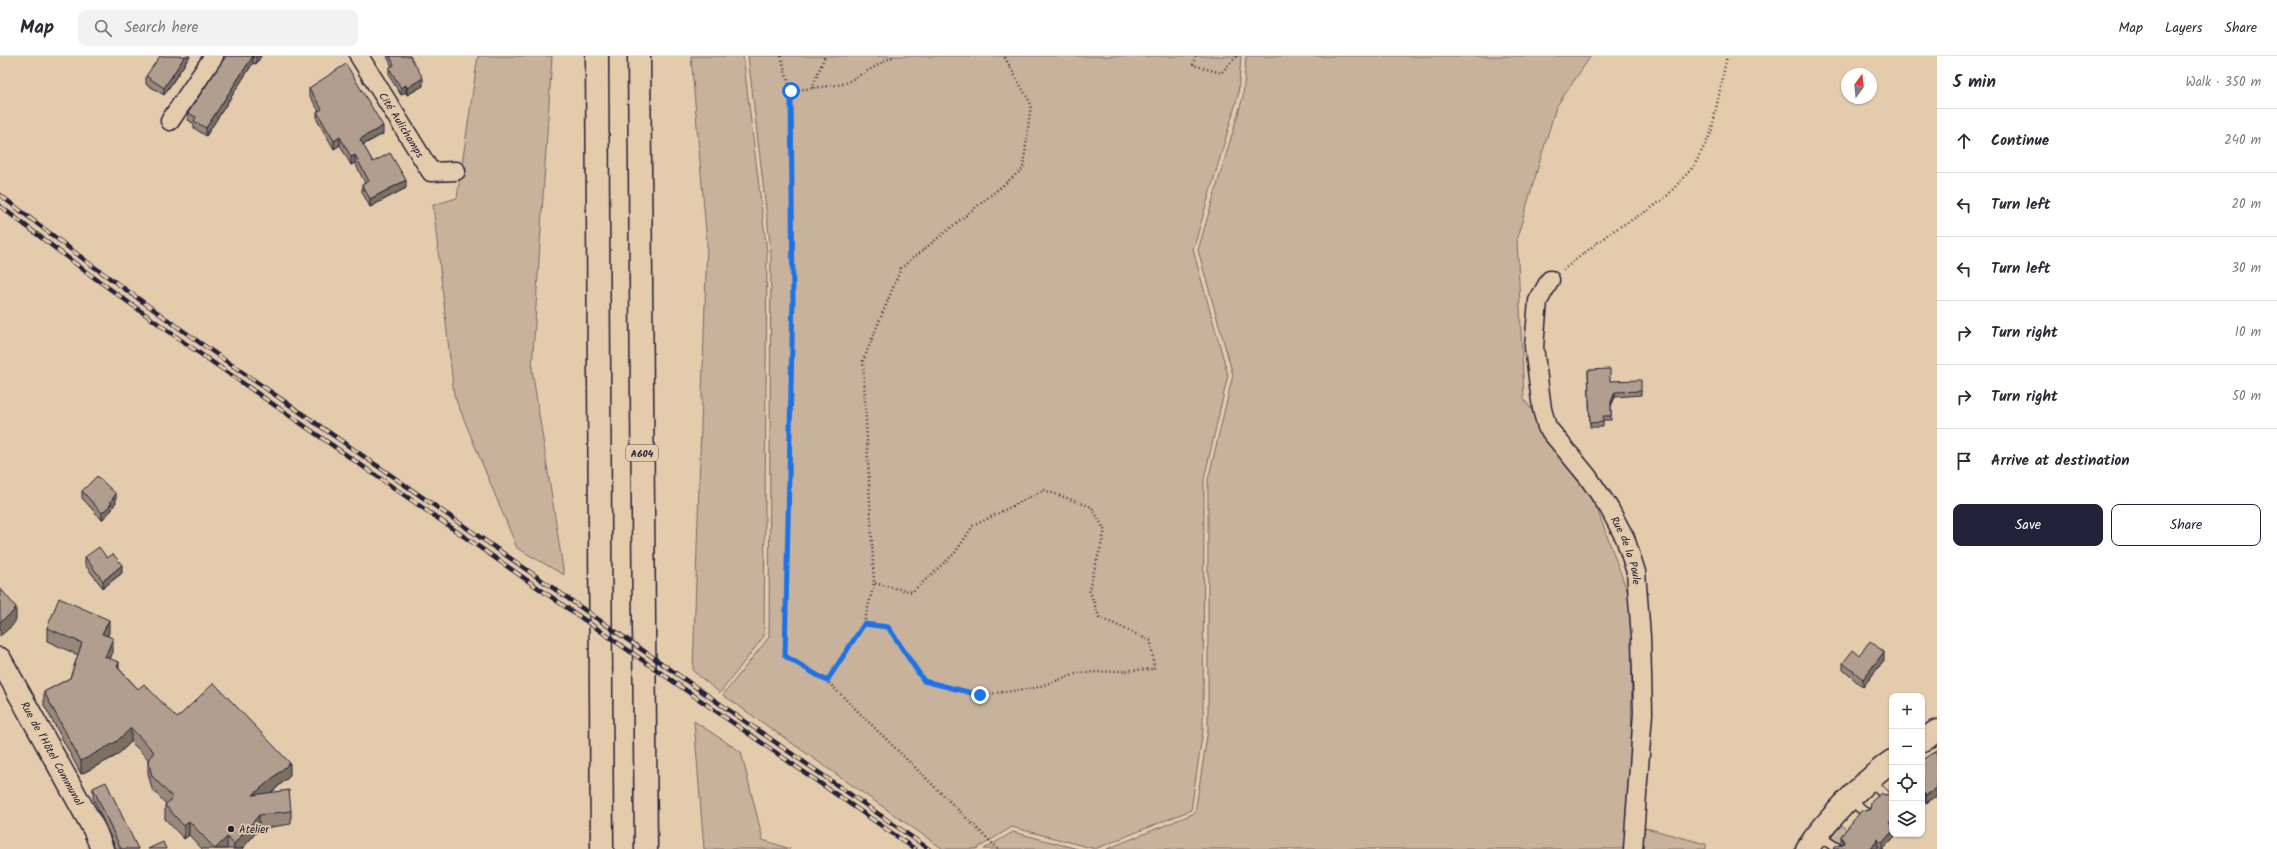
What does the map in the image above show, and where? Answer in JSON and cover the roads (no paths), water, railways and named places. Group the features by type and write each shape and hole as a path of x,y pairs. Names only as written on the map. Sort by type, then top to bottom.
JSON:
{"main road":[{"path":"597,56 602,849"},
{"name":"A604","path":"639,56 646,849"},
{"name":"Rue de l'Hôtel Communal","path":"0,659 95,831 102,849"},
{"path":"1925,739 1937,731"},
{"path":"1814,843 1818,833 1858,806 1870,780 1889,764"}],"street":[{"path":"170,121 214,56"},
{"name":"Cité Aulichamps","path":"359,56 431,172 456,171"},
{"name":"Rue de la Poule","path":"1550,280 1538,301 1534,347 1540,394 1547,427 1588,477 1609,508 1625,538 1636,572 1642,637 1643,713 1633,849"}],"lane":[{"path":"1870,780 1886,797"},
{"path":"1814,843 1838,849"}],"railway":[{"path":"0,195 90,264 196,340 929,849"},
{"path":"0,206 85,271 192,348 915,849"}],"place":[{"name":"Atelier","path":"231,829"}]}
